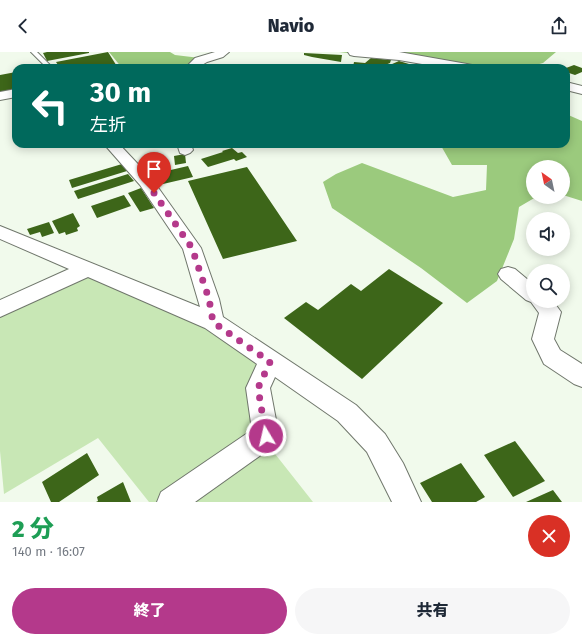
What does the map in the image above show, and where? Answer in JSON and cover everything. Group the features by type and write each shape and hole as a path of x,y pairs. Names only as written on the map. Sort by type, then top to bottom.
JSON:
{"main road":[{"path":"354,52 399,56 444,64"},
{"path":"570,87 582,90"}],"street":[{"path":"195,64 197,61 223,52"},
{"path":"0,96 12,94"},
{"path":"115,148 146,182 192,248 209,299 213,322"},
{"path":"0,232 213,322 347,413 376,443 394,473 407,502"},
{"path":"0,309 87,269"},
{"path":"508,274 526,289"},
{"path":"547,308 550,312 543,339 552,357 582,377"},
{"path":"171,502 266,436 258,388 270,362"}],"lane":[{"path":"34,52 46,64"}],"green space":[{"path":"109,52 170,52 175,55 200,58 193,60 188,64 119,64"},
{"path":"339,52 556,52 543,63 539,64 440,64"},
{"path":"570,116 582,121 582,201 570,197 570,160 526,160 526,203 519,207 514,239 497,281 467,303 421,268 332,208 323,182 336,174 362,163 453,197 486,190 487,165 452,165 442,148 570,148"},
{"path":"88,277 213,326 260,366 257,431 313,502 149,502 98,438 4,494 0,451 0,315"}],"building":[{"path":"108,52 116,64 57,64 56,62"},
{"path":"43,53 89,53 47,61"},
{"path":"304,53 342,55 341,62 312,57 304,55"},
{"path":"371,58 391,60 388,64 354,64 354,62 365,63"},
{"path":"399,61 409,64 392,64"},
{"path":"574,65 582,68 582,72 575,75 570,73 570,66"},
{"path":"12,73 12,92 0,92 0,75"},
{"path":"232,148 238,153 242,152 247,157 236,161 234,159 208,167 201,159 223,152 222,151"},
{"path":"185,154 186,163 175,165 174,156"},
{"path":"122,164 127,171 72,188 69,180"},
{"path":"188,166 193,177 163,184 161,179 151,182 149,175"},
{"path":"247,167 297,241 223,259 188,181"},
{"path":"128,174 134,181 78,199 74,191"},
{"path":"141,188 154,208 140,212 128,193"},
{"path":"124,195 131,206 97,218 91,206"},
{"path":"73,213 80,226 77,228 78,231 66,235 65,232 59,234 52,221"},
{"path":"49,222 54,233 42,237 40,232 30,235 27,229"},
{"path":"389,269 443,303 362,379 284,318 306,302 318,310 351,284 361,291"},
{"path":"515,441 545,481 513,497 484,455"},
{"path":"87,453 99,475 59,502 51,502 42,482"},
{"path":"461,463 485,497 476,502 432,502 420,483"},
{"path":"123,482 131,502 96,502 98,501 97,497"},
{"path":"553,490 562,502 526,502"}],"route":[{"path":"154,193 192,248 209,299 213,322 270,362 258,388 266,436"}]}
